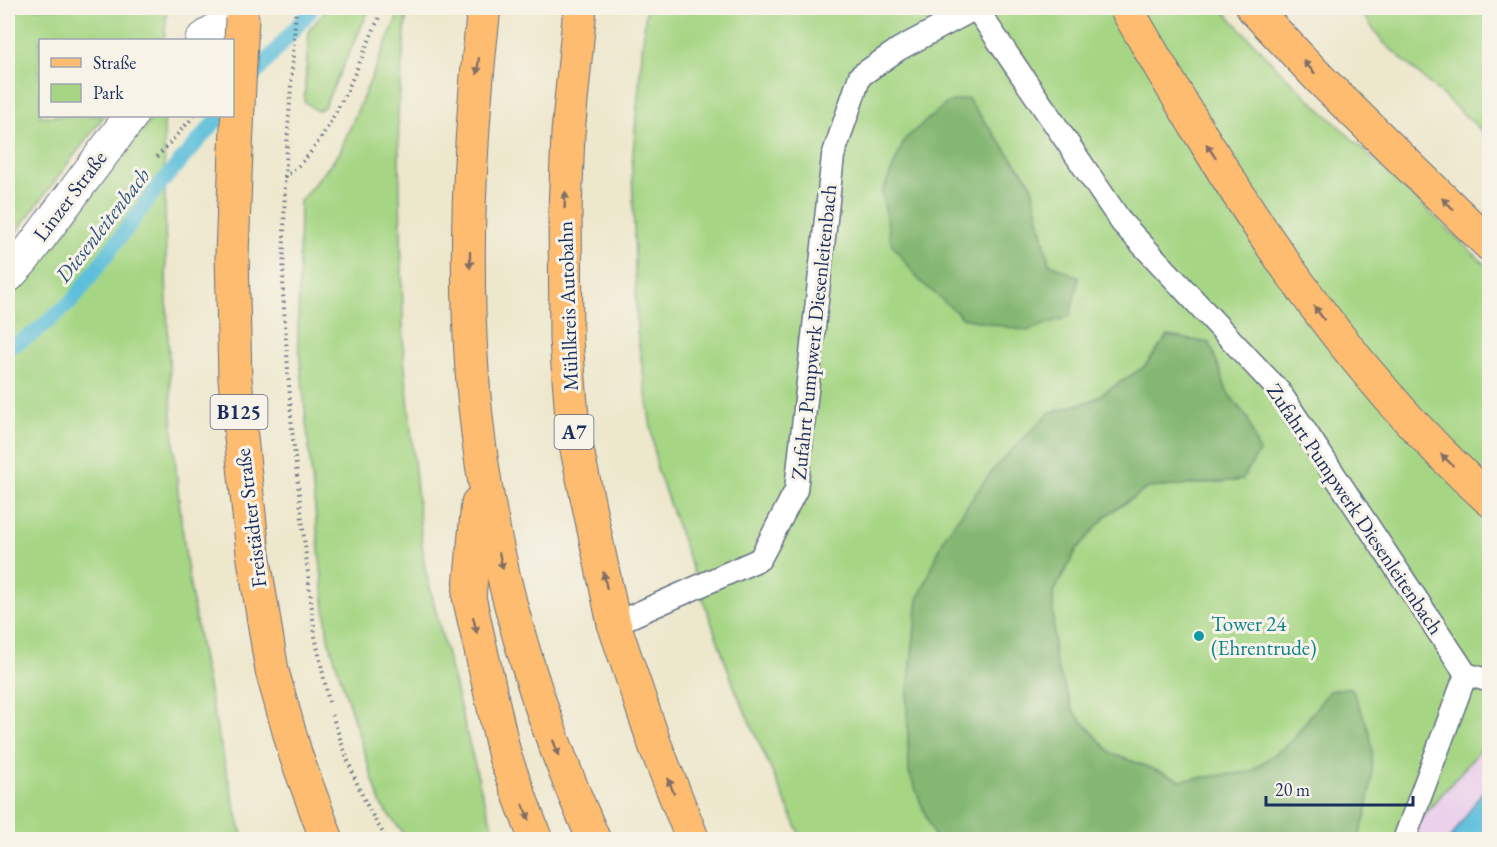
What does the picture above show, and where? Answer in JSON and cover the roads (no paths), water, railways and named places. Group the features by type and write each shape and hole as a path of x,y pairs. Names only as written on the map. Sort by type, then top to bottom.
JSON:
{"main road":[{"path":"484,8 473,124 470,199 470,310 482,462 510,602 528,665 570,787 594,840"},
{"name":"Mühlkreis Autobahn","path":"580,8 568,133 565,201 566,339 573,431 614,624 655,745 693,840"},
{"path":"1126,8 1191,119 1286,268 1331,329 1417,430 1490,500"},
{"path":"1253,8 1321,80 1490,245"},
{"name":"Freistädter Straße","path":"243,13 232,255 235,379 253,553 272,671 296,756 327,840"},
{"path":"482,462 469,597 505,757 536,840"}],"street":[{"path":"203,39 243,13"},
{"name":"Linzer Straße","path":"8,276 22,261 130,117"}],"lane":[{"name":"Zufahrt Pumpwerk Diesenleitenbach","path":"614,624 760,559 796,490 833,156 860,76 899,49 976,8 1122,223 1279,391 1466,674"},
{"path":"1404,840 1466,674 1490,681"}],"water":[{"path":"1489,782 1489,839 1450,839"}],"waterway":[{"name":"Diesenleitenbach","path":"244,87 313,8"},
{"name":"Diesenleitenbach","path":"8,348 33,334 72,301 157,188 219,117"}],"place":[{"name":"Tower 24 (Ehrentrude)","path":"1199,636"}]}
